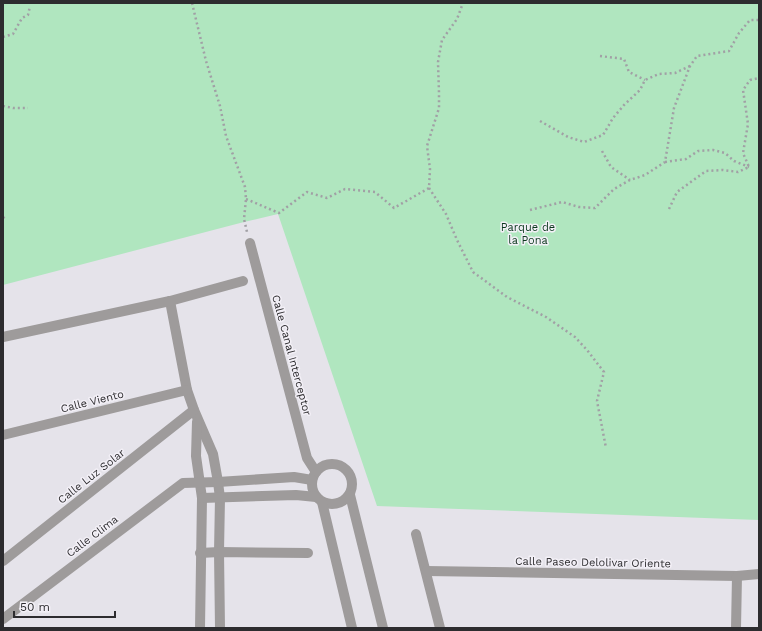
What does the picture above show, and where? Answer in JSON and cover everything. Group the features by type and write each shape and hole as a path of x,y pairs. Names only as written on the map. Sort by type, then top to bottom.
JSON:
{"street":[{"name":"Calle Canal Interceptor","path":"250,243 307,458 314,476"},
{"path":"3,337 170,301 243,281"},
{"path":"170,301 187,390 213,454 218,482 220,498 220,628"},
{"name":"Calle Viento","path":"3,435 187,390"},
{"path":"196,414 196,456 202,498 200,628"},
{"name":"Calle Luz Solar","path":"3,561 196,414"},
{"path":"202,498 296,494 319,499 328,504 334,505 346,500 350,495 353,482 351,475 347,470 334,464 328,464 321,467 314,476 313,490 319,499 352,628"},
{"name":"Calle Clima","path":"3,619 183,483 314,476"},
{"path":"350,495 383,628"},
{"path":"416,534 440,628"},
{"path":"200,553 308,554"},
{"name":"Calle Paseo Delolivar Oriente","path":"426,571 737,576 759,574"},
{"path":"736,628 737,576"}],"path":[{"path":"192,3 206,61 220,106 226,136 245,187 246,199 244,219 250,243"},
{"path":"463,3 457,19 442,40 438,62 439,108 427,146 430,169 429,188 446,214 473,272 507,297 546,317 575,337 604,372 597,401 606,448"},
{"path":"3,37 13,34 22,18 28,15 30,6"},
{"path":"664,162 674,108 690,66 697,56 729,51 739,33 750,20 759,20"},
{"path":"600,56 624,59 628,72 644,80"},
{"path":"540,121 568,137 584,142 603,135 613,118 640,90 644,80 659,74 675,73 690,66"},
{"path":"749,167 743,153 748,124 743,90 750,80 759,78"},
{"path":"3,106 28,108"},
{"path":"530,210 562,202 579,207 595,208 614,189 630,180 645,175 664,162 686,159 698,151 713,150 725,153 734,161 749,167"},
{"path":"602,151 610,167 630,180"},
{"path":"669,209 677,192 706,171 723,170 738,172 749,167"},
{"path":"246,199 279,213 307,192 327,198 345,189 375,192 394,208 429,188"},
{"path":"3,217 8,220"}],"green space":[{"name":"Parque de la Pona","path":"3,3 759,3 759,520 377,506 278,214 3,285"}]}
